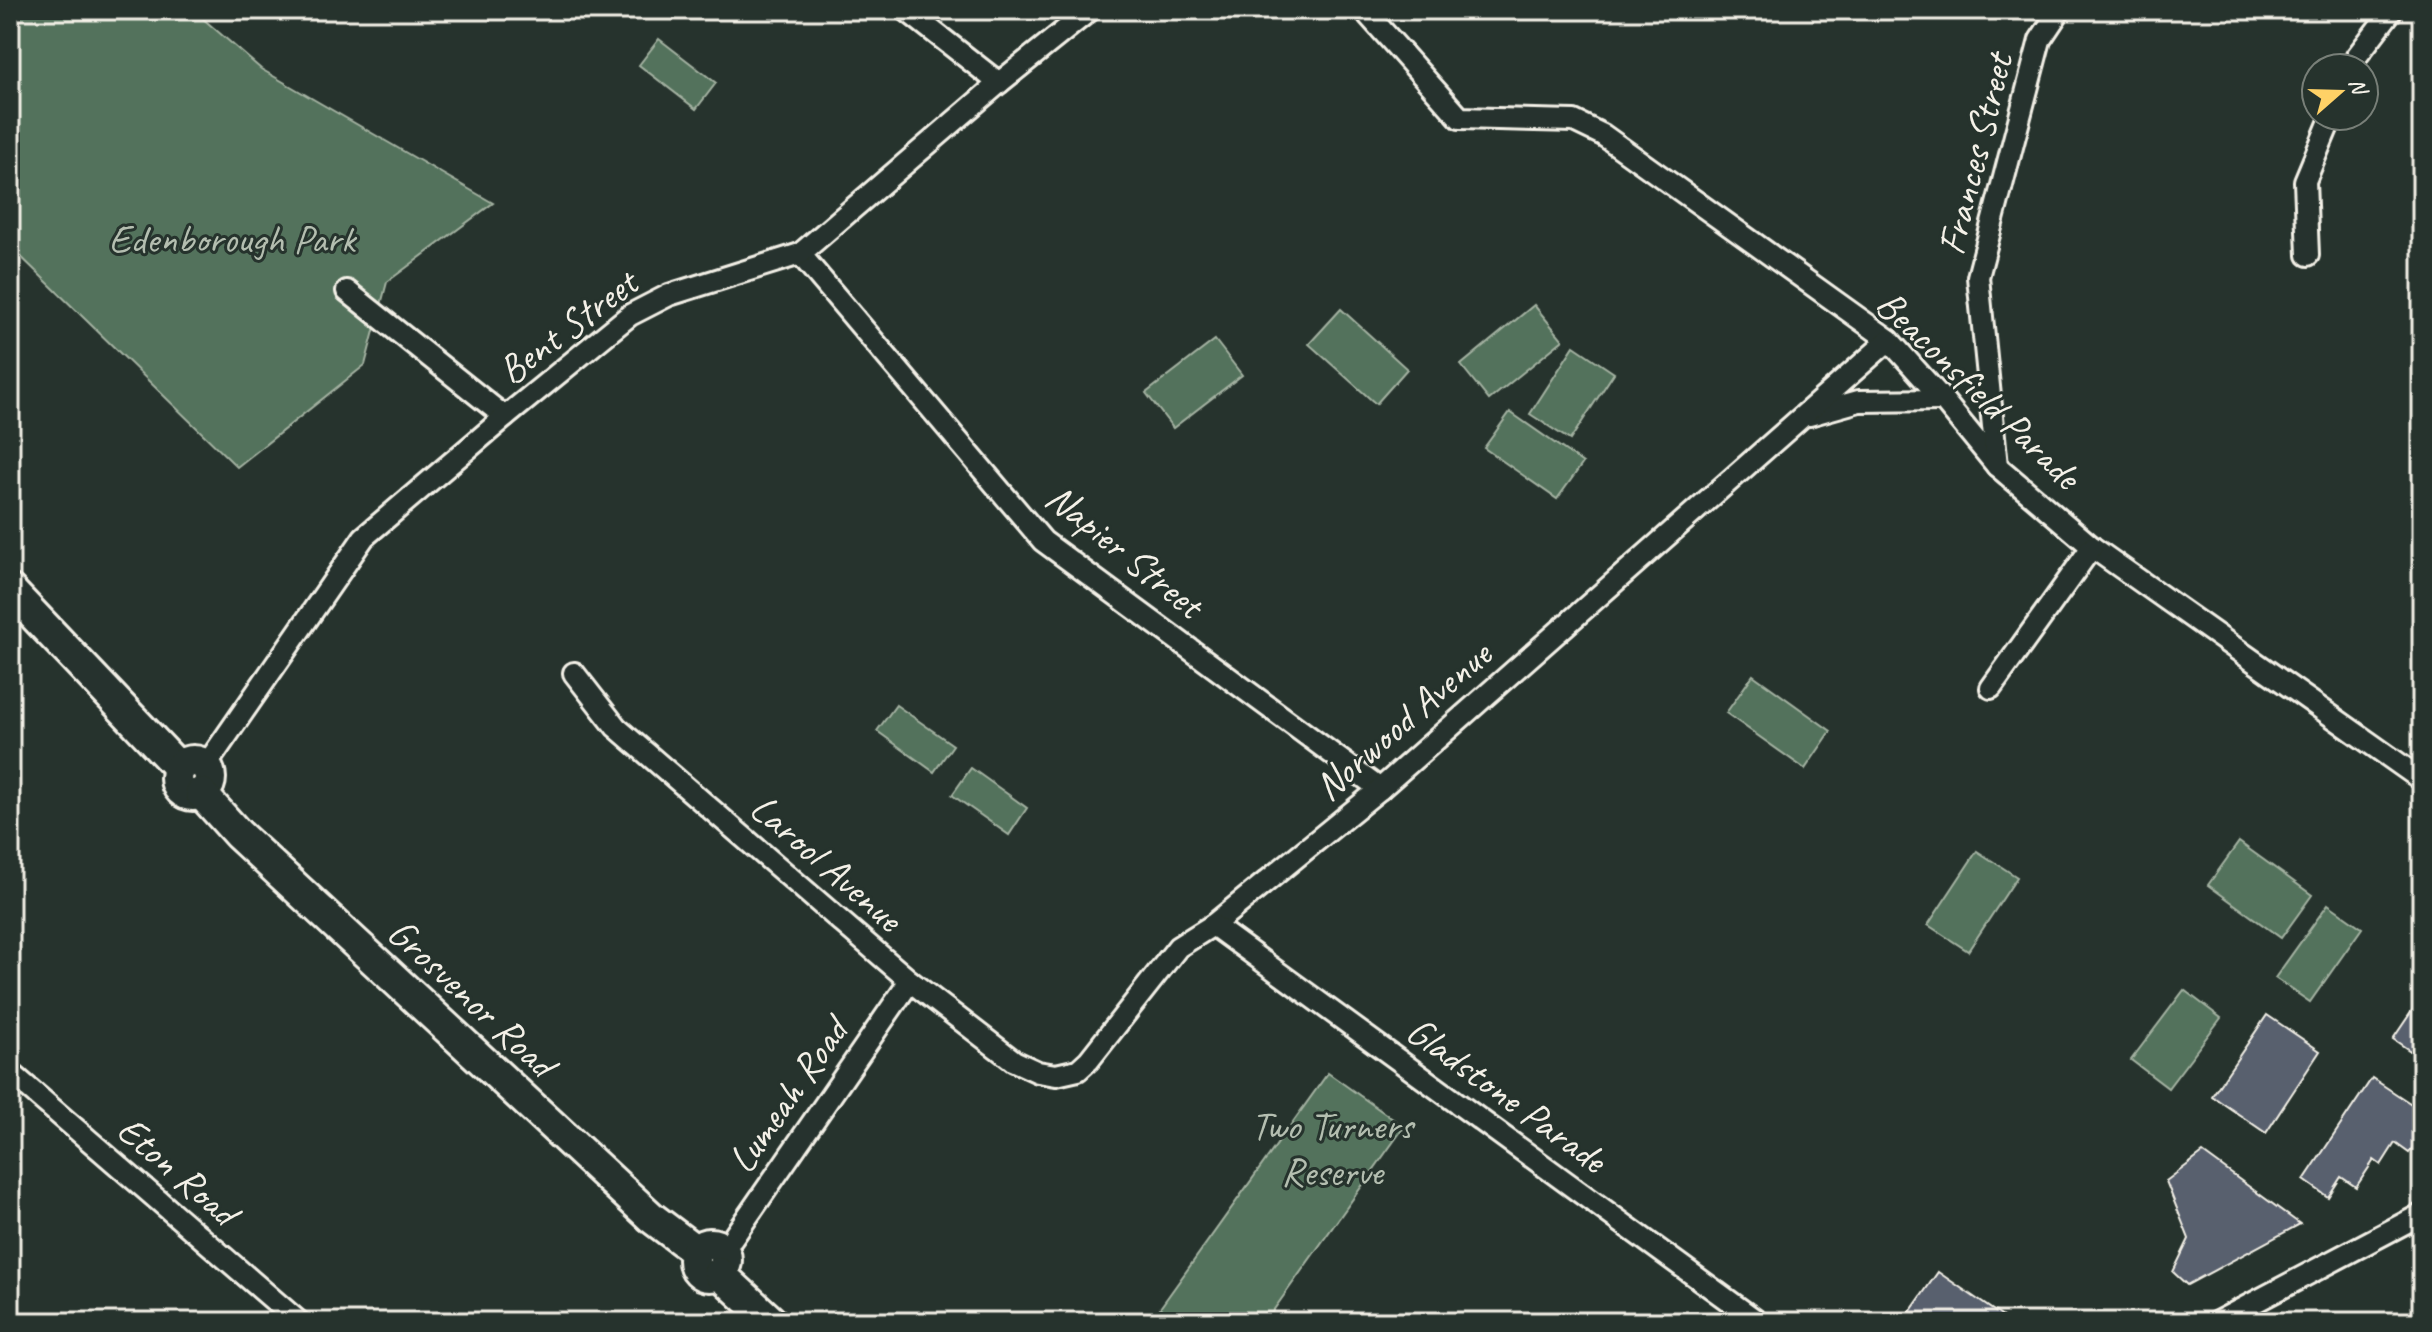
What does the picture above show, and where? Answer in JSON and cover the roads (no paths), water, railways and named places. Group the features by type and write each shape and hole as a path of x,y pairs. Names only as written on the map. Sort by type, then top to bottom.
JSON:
{"street":[{"path":"906,10 999,83"},
{"name":"Bent Street","path":"195,776 364,537 630,315 680,291 800,254 999,83 1090,10"},
{"name":"Beaconsfield Parade","path":"1364,10 1460,118 1574,121 1603,135 1889,340 1997,466 2092,547 2422,780"},
{"name":"Frances Street","path":"1997,466 1978,277 2040,40 2060,10"},
{"path":"2360,52 2392,10"},
{"path":"2308,255 2305,181 2325,132"},
{"name":"Napier Street","path":"800,254 1043,541 1380,789"},
{"path":"347,291 505,417"},
{"name":"Norwood Avenue","path":"1056,1075 1078,1070 1089,1060 1178,947 1213,925 1380,789 1889,340"},
{"name":"Norwood Avenue","path":"1801,417 1859,401 1943,400"},
{"path":"1991,688 2092,547"},
{"name":"Grosvenor Road","path":"10,590 195,776 238,834 640,1207 712,1258 772,1322"},
{"name":"Larool Avenue","path":"574,673 616,727 910,981 1014,1061 1038,1072 1056,1075"},
{"name":"Gladstone Parade","path":"1213,925 1758,1322"},
{"name":"Lumeah Road","path":"712,1258 732,1239 910,981"},
{"name":"Eton Road","path":"10,1072 299,1322"},
{"path":"2217,1322 2422,1214"}],"park label":[{"name":"Edenborough Park","path":"232,238"},
{"name":"Two Turners Reserve","path":"1332,1148"}]}
